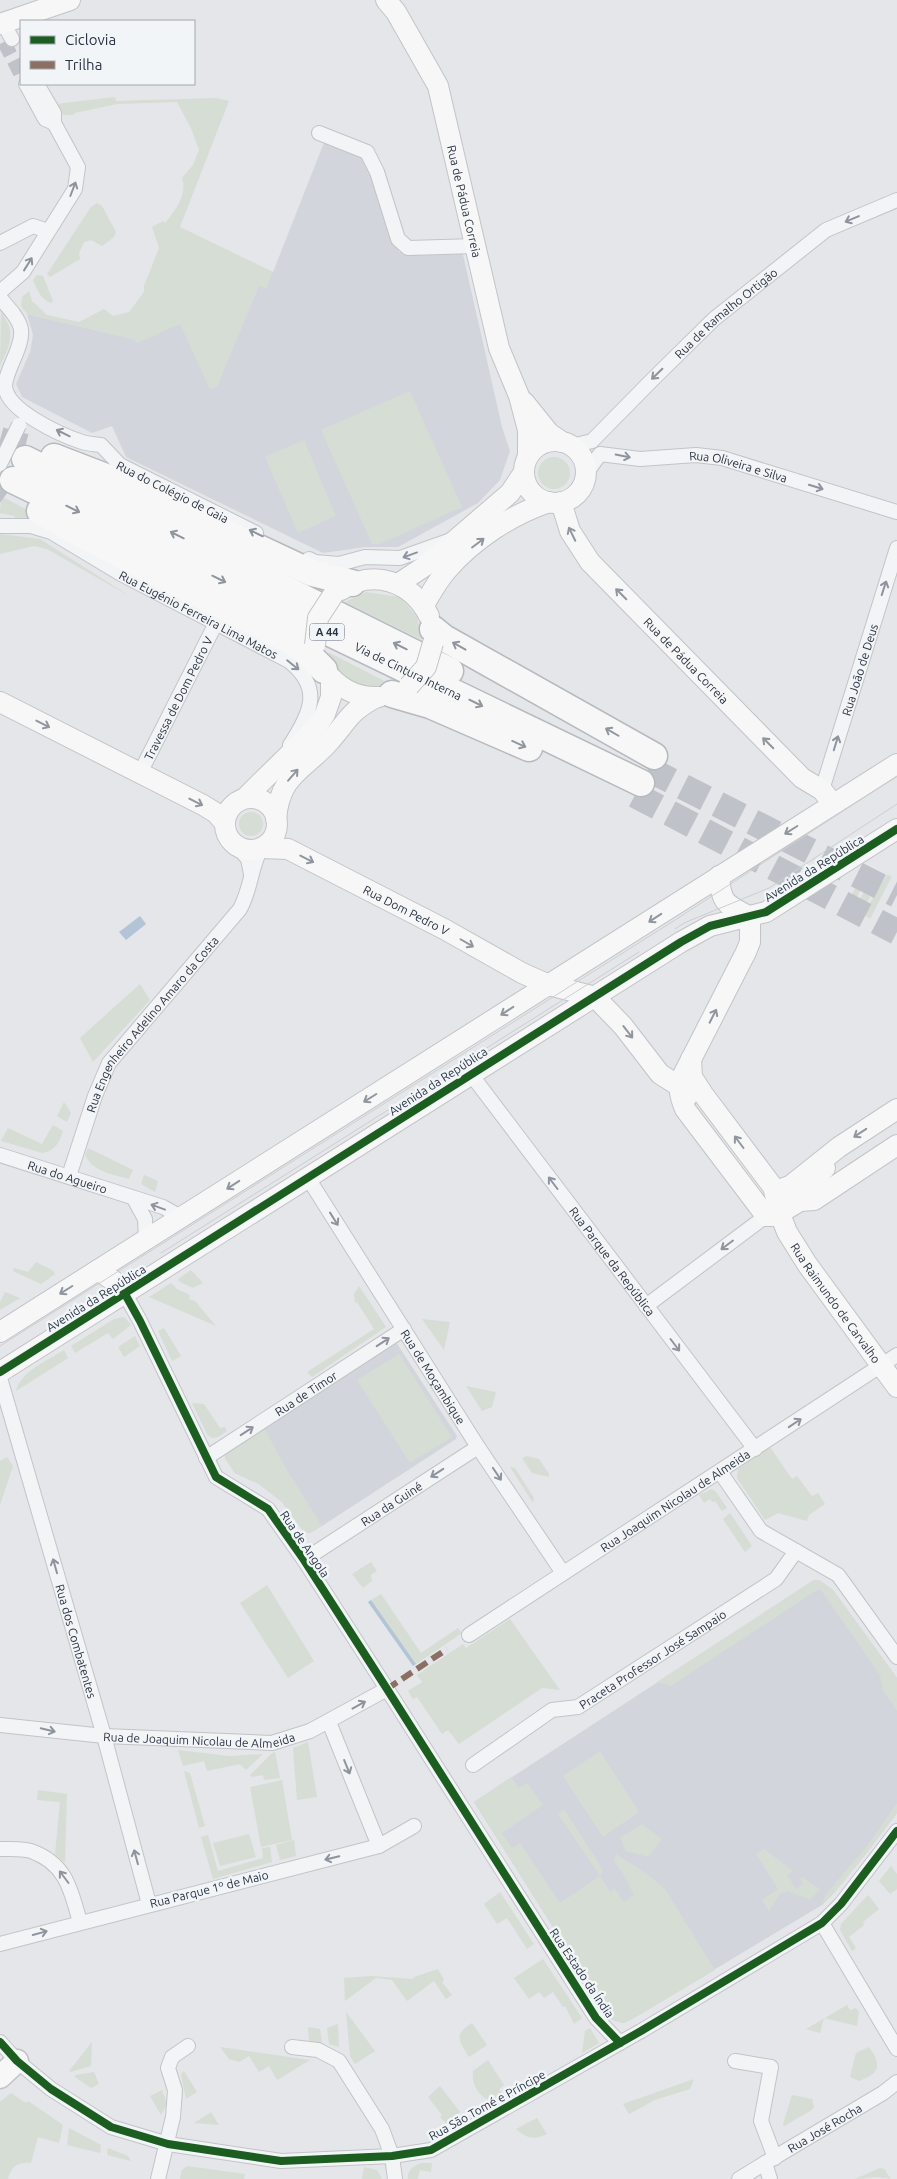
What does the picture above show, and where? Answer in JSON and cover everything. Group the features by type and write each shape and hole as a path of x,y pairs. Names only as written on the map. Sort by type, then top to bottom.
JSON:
{"highway":[{"path":"17,455 111,479 343,589"},
{"path":"17,455 82,535 287,639 303,649 328,674"},
{"name":"Via de Cintura Interna","path":"17,455 644,776"},
{"path":"430,625 444,638 644,776"},
{"path":"393,693 644,776"}],"main road":[{"path":"30,20 70,0"},
{"name":"Rua de Pádua Correia","path":"392,4 438,86 499,348 519,396 528,430 526,464"},
{"path":"4,33 20,25"},
{"name":"Rua de Pádua Correia","path":"519,396 549,433 567,444"},
{"path":"0,702 203,805 216,813 224,822 226,831 236,846 253,850 261,848 269,843 274,836 278,802 289,780 330,741 349,716 360,706 393,693 426,667 430,625 446,571 462,555 509,519 523,511 555,502 578,492 583,484 585,475 583,460 567,444 551,441 542,444 526,464 510,493 425,566 398,584"},
{"path":"526,464 528,488 534,494 555,502"},
{"name":"Rua de Pádua Correia","path":"555,502 570,531 590,562 802,778 828,797"},
{"path":"224,822 231,806 245,798 278,763 316,728 325,714 330,697 328,674 315,645 318,618 343,589 367,579 383,579 398,584 412,592 430,625"},
{"path":"328,674 344,689 360,696 393,693"},
{"name":"Avenida da República","path":"0,1332 719,876 828,797 897,764"},
{"path":"245,798 262,800 274,811 276,819"},
{"name":"Avenida da República","path":"0,1372 308,1178 470,1073 681,942 710,926 766,912 897,829"},
{"name":"Rua Dom Pedro V","path":"261,848 288,849 444,929 493,958 548,985 594,997"},
{"path":"679,1086 748,947 751,931 750,916 728,905 720,891 719,876"},
{"path":"594,997 623,1026 660,1074 679,1086 728,1154 747,1171"},
{"name":"Rua Raimundo de Carvalho","path":"691,1060 692,1077 775,1191 773,1215"},
{"name":"Rua Raimundo de Carvalho","path":"679,1086 680,1098 685,1109 787,1232 812,1272 889,1360 897,1387"},
{"path":"773,1215 800,1201 814,1200 831,1172 839,1147 897,1109"},
{"path":"831,1172 897,1136"},
{"path":"775,1191 831,1172 897,1145"},
{"path":"98,1270 115,1282 125,1294"},
{"path":"0,2078 17,2061"}],"street":[{"path":"0,292 24,272 75,189 78,166 54,123 45,119 34,88"},
{"path":"319,133 367,152 377,172 398,239 408,248 476,246"},
{"name":"Rua de Ramalho Ortigão","path":"592,441 652,378 714,319 826,230 897,200"},
{"path":"0,242 33,226 48,231"},
{"name":"Rua do Colégio de Gaia","path":"0,298 16,316 21,328 21,341 7,375 5,386 11,402 17,455 83,443 101,445 120,466 315,562 339,564 365,557 400,558 456,538"},
{"path":"567,444 592,441 600,454 585,475"},
{"name":"Rua Oliveira e Silva","path":"600,454 614,454 640,460 696,455 722,458 897,512"},
{"name":"Rua Eugénio Ferreira Lima Matos","path":"0,526 31,526 51,532 114,571 278,654 297,668 307,680 311,692 307,716 278,763"},
{"name":"Rua João de Deus","path":"828,797 897,548"},
{"name":"Travessa de Dom Pedro V","path":"140,773 216,623"},
{"path":"236,846 248,859 251,880"},
{"name":"Rua Engenheiro Adelino Amaro da Costa","path":"70,1176 95,1096 108,1063 240,909 248,896 255,861 261,848"},
{"name":"Rua Parque da República","path":"470,1073 755,1450"},
{"name":"Rua do Agueiro","path":"0,1155 163,1207 181,1218"},
{"name":"Rua de Moçambique","path":"308,1178 478,1447 563,1572"},
{"path":"134,1199 145,1219 146,1240"},
{"path":"646,1306 773,1215"},
{"name":"Rua de Angola","path":"125,1294 216,1477 268,1509 304,1560 387,1689"},
{"name":"Rua de Timor","path":"206,1458 404,1329"},
{"name":"Rua Joaquim Nicolau de Almeida","path":"469,1635 563,1572 755,1450 889,1360"},
{"name":"Rua dos Combatentes","path":"0,1378 104,1736 149,1904"},
{"name":"Rua da Guiné","path":"304,1560 478,1447"},
{"path":"720,1472 761,1531 838,1575 897,1657"},
{"name":"Praceta Professor José Sampaio","path":"473,1765 552,1710 578,1708 776,1579 796,1551"},
{"name":"Rua de Joaquim Nicolau de Almeida","path":"0,1725 104,1736 272,1743 310,1731 387,1689"},
{"name":"Rua Estado da Índia","path":"387,1689 596,2018 620,2043"},
{"path":"329,1722 379,1846"},
{"name":"Rua Parque 1º de Maio","path":"0,1944 379,1846 414,1826"},
{"path":"620,2043 822,1923 841,1904 897,1831"},
{"path":"0,1849 31,1850 52,1863 68,1881 80,1922"},
{"path":"822,1923 897,2049"},
{"name":"Rua São Tomé e Príncipe","path":"0,2042 17,2061 51,2089 111,2127 168,2144 280,2161 392,2156 431,2150 620,2043"},
{"path":"158,2179 173,2117 175,2090 168,2068 172,2056 188,2046"},
{"path":"292,2047 318,2050 339,2061 382,2129 392,2156 395,2179"},
{"path":"735,2061 771,2067 761,2121 770,2161 770,2179"},
{"name":"Rua José Rocha","path":"739,2179 882,2093 897,2082"}],"shaded area":[{"path":"115,97 116,101 216,98 229,101 180,227 273,272 266,288 259,286 217,387 210,389 180,324 137,343 133,339 27,314 21,306 22,297 29,291 32,301 47,315 79,322 104,309 113,316 129,312 144,292 144,286 159,248 152,227 163,221 165,223 180,202 183,190 182,178 193,165 199,150 191,128 177,102 117,104 73,115 63,115 56,104"},
{"path":"325,140 363,156 370,164 399,252 462,250 502,427 510,451 500,480 478,503 398,547 366,547 323,553 126,457 112,426 92,433 22,397 16,384 30,352 33,335 27,314 133,339 257,265 273,272"},
{"path":"97,203 102,206 116,232 114,237 102,246 91,240 84,242 79,253 80,259 50,277 47,274 91,207"},
{"path":"37,275 43,276 53,301 51,303 44,299 33,280"},
{"path":"1,312 9,326 10,339 0,366"},
{"path":"410,391 462,507 380,544 372,544 321,430"},
{"path":"304,440 336,516 298,533 265,457"},
{"path":"554,457 565,462 570,473 565,484 554,489 543,484 538,473 543,462"},
{"path":"1,496 44,519 15,520 15,516 0,513"},
{"path":"0,534 40,539 131,597 47,549 34,546 0,554"},
{"path":"366,592 400,597 417,617 422,640 345,602"},
{"path":"328,652 392,685 369,688 352,684 339,672"},
{"path":"251,812 260,815 263,824 260,833 251,836 242,833 239,824 242,815"},
{"path":"871,869 852,907 847,904 862,875"},
{"path":"875,871 885,874 860,913 855,909"},
{"path":"887,875 892,876 870,919 863,914"},
{"path":"140,984 150,1000 93,1062 80,1038"},
{"path":"64,1102 71,1113 67,1122 57,1116"},
{"path":"53,1125 63,1131 56,1146 46,1152 42,1153 1,1141 8,1128 42,1144"},
{"path":"88,1148 133,1170 129,1179 98,1169 88,1161 85,1155"},
{"path":"144,1175 158,1181 155,1192 141,1184"},
{"path":"36,1262 52,1270 55,1274 41,1284 13,1271 14,1268 28,1272"},
{"path":"191,1270 203,1283 193,1288 180,1282 178,1279"},
{"path":"171,1283 177,1289 190,1295 189,1299 195,1301 216,1326 149,1297"},
{"path":"359,1286 386,1327 312,1377 307,1372 374,1329 357,1302 355,1303 354,1294"},
{"path":"5,1292 20,1298 0,1310 0,1302"},
{"path":"124,1317 131,1325 113,1339 108,1333 75,1353 71,1346 114,1319"},
{"path":"422,1319 450,1322 444,1350"},
{"path":"164,1328 181,1356 172,1361 158,1331"},
{"path":"135,1336 140,1346 124,1357 118,1347"},
{"path":"396,1342 457,1436 456,1439 322,1526 310,1533 304,1532 282,1502 259,1484 235,1473 225,1458 226,1451"},
{"path":"64,1350 68,1358 16,1391 23,1378 29,1372"},
{"path":"399,1354 452,1437 410,1463 357,1380"},
{"path":"466,1386 496,1392 492,1407 482,1411"},
{"path":"192,1403 204,1404 220,1428 225,1427 227,1431 218,1437 212,1438 207,1434"},
{"path":"263,1426 288,1472 322,1526 310,1533 304,1532 282,1502 259,1484 235,1473 225,1458 226,1451"},
{"path":"770,1447 792,1479 797,1476 812,1496 818,1493 825,1504 809,1515 807,1521 778,1513 765,1520 737,1478 738,1469"},
{"path":"527,1456 539,1459 549,1477 532,1473 522,1458"},
{"path":"7,1457 13,1466 0,1505 0,1461"},
{"path":"510,1467 515,1468 534,1498 533,1503"},
{"path":"712,1489 727,1508 722,1511 715,1501 713,1502 710,1499 704,1503 699,1495"},
{"path":"730,1513 752,1546 745,1552 723,1519"},
{"path":"371,1562 377,1571 371,1575 372,1581 363,1588 352,1574"},
{"path":"814,1580 819,1580 833,1590 897,1678 897,1813 865,1855 822,1905 634,2018 624,2023 615,2021 611,2019 474,1802"},
{"path":"814,1580 819,1580 833,1590 897,1678 897,1711 883,1690 880,1675 821,1590 817,1590 671,1686 657,1682"},
{"path":"267,1585 314,1661 288,1678 240,1603"},
{"path":"381,1594 421,1653 458,1628 462,1633 416,1664 371,1600"},
{"path":"510,1619 560,1690 542,1688 459,1744 448,1730 442,1734 417,1697 413,1699 408,1691 422,1682 417,1675 463,1644 466,1648"},
{"path":"308,1742 317,1797 297,1800 293,1748"},
{"path":"178,1750 229,1756 263,1754 246,1770 240,1764 207,1771 204,1761 183,1766"},
{"path":"600,1751 639,1812 603,1837 563,1776"},
{"path":"275,1752 280,1778 264,1780 263,1775 252,1777 250,1775 272,1753"},
{"path":"184,1771 190,1773 205,1826 199,1828"},
{"path":"511,1777 519,1788 527,1783 543,1805 502,1833 512,1848 520,1843 560,1903 600,1876 610,1892 615,1889 624,1902 634,1895 624,1875 614,1861 616,1854 646,1873 665,1889 715,1970 624,2023 611,2019 474,1802"},
{"path":"282,1780 292,1840 261,1847 250,1787"},
{"path":"38,1790 67,1794 65,1863 55,1854 60,1802 37,1800"},
{"path":"897,1803 897,1813 865,1855 822,1905 826,1894 867,1846"},
{"path":"564,1809 603,1870 600,1876 558,1814"},
{"path":"642,1824 662,1839 649,1857 626,1851 620,1838"},
{"path":"249,1834 256,1857 220,1866 213,1843"},
{"path":"208,1835 218,1871 263,1858 262,1848 270,1847 272,1862 213,1879 201,1837"},
{"path":"294,1840 296,1856 280,1860 276,1845"},
{"path":"764,1849 793,1871 787,1875 796,1889 803,1884 800,1879 802,1877 820,1889 810,1900 788,1891 780,1894 769,1911 762,1900 778,1889 756,1854"},
{"path":"891,1866 897,1874 897,1889 890,1894 879,1881"},
{"path":"500,1892 534,1944 527,1949 507,1918 497,1924 484,1904"},
{"path":"868,1895 879,1909 849,1937 856,1948 852,1951 840,1930 841,1924"},
{"path":"543,1959 582,2018 574,2024 565,2006 563,2007 553,1992 544,1998 539,1992 529,1999 514,1978"},
{"path":"438,1969 444,1980 442,1982 452,1995 446,1999 434,1981 407,2001 392,1980 376,1978 345,2001 344,1978 371,1976 413,1979"},
{"path":"847,2005 850,2010 856,2008 859,2012 857,2026 825,2018"},
{"path":"346,2012 375,2051 355,2064 350,2056"},
{"path":"824,2019 820,2033 806,2029"},
{"path":"472,2023 487,2045 469,2057 461,2042 460,2035"},
{"path":"338,2024 339,2047 329,2044 327,2028"},
{"path":"308,2027 320,2029 322,2043 309,2042"},
{"path":"590,2028 599,2043 582,2053 585,2031"},
{"path":"92,2042 91,2066 70,2072 69,2071"},
{"path":"220,2047 310,2060 277,2080 269,2066 259,2072 249,2056 239,2062 229,2059"},
{"path":"869,2047 876,2059 877,2068 871,2075 859,2081 850,2077 856,2053"},
{"path":"488,2060 504,2085 499,2089 506,2101 499,2102 486,2099 474,2084 473,2071"},
{"path":"184,2071 197,2092 186,2099 181,2074"},
{"path":"94,2072 99,2084 91,2088 75,2077 75,2075"},
{"path":"694,2079 690,2089 655,2100 629,2114 623,2104"},
{"path":"440,2086 460,2112 446,2123 440,2117 442,2115 428,2097"},
{"path":"162,2090 167,2104 161,2115 150,2096"},
{"path":"11,2093 26,2103 28,2101 63,2125 59,2143 38,2137 31,2163 22,2163 16,2166 11,2171 8,2179 0,2179 0,2102"},
{"path":"792,2095 812,2099 814,2107 784,2126 783,2124"},
{"path":"211,2112 219,2125 194,2123"},
{"path":"537,2118 547,2134 531,2138 516,2129"},
{"path":"69,2128 101,2145 100,2153 67,2145"},
{"path":"108,2148 128,2156 131,2161 107,2155"},
{"path":"421,2163 432,2163 431,2172 420,2170 418,2179 408,2179 410,2171"},
{"path":"187,2166 245,2174 244,2179 180,2179 182,2170"},
{"path":"364,2167 377,2170 382,2179 362,2179"},
{"path":"880,2168 884,2169 891,2179 878,2177 855,2179"}],"water":[{"path":"140,916 146,924 126,940 119,932"},
{"path":"371,1600 416,1664 413,1666 368,1602"}],"tunnel":[{"path":"4,42 20,73"},
{"path":"0,440 30,448"},
{"path":"0,486 8,492"},
{"path":"648,769 897,895"},
{"path":"635,795 897,932"}],"tram line":[{"path":"0,1346 675,920 897,776"},
{"path":"675,929 684,923 769,888 897,804"},
{"path":"161,1253 639,952"}],"marked path":[{"path":"387,1689 447,1649"}],"cycle path":[{"path":"0,1372 681,942 710,926 766,912 897,829"},
{"path":"125,1294 216,1477 268,1509 304,1560 596,2018 620,2043"},
{"path":"0,2042 17,2061 51,2089 111,2127 168,2144 281,2161 392,2156 431,2150 641,2031 822,1923 841,1904 897,1831"}]}
